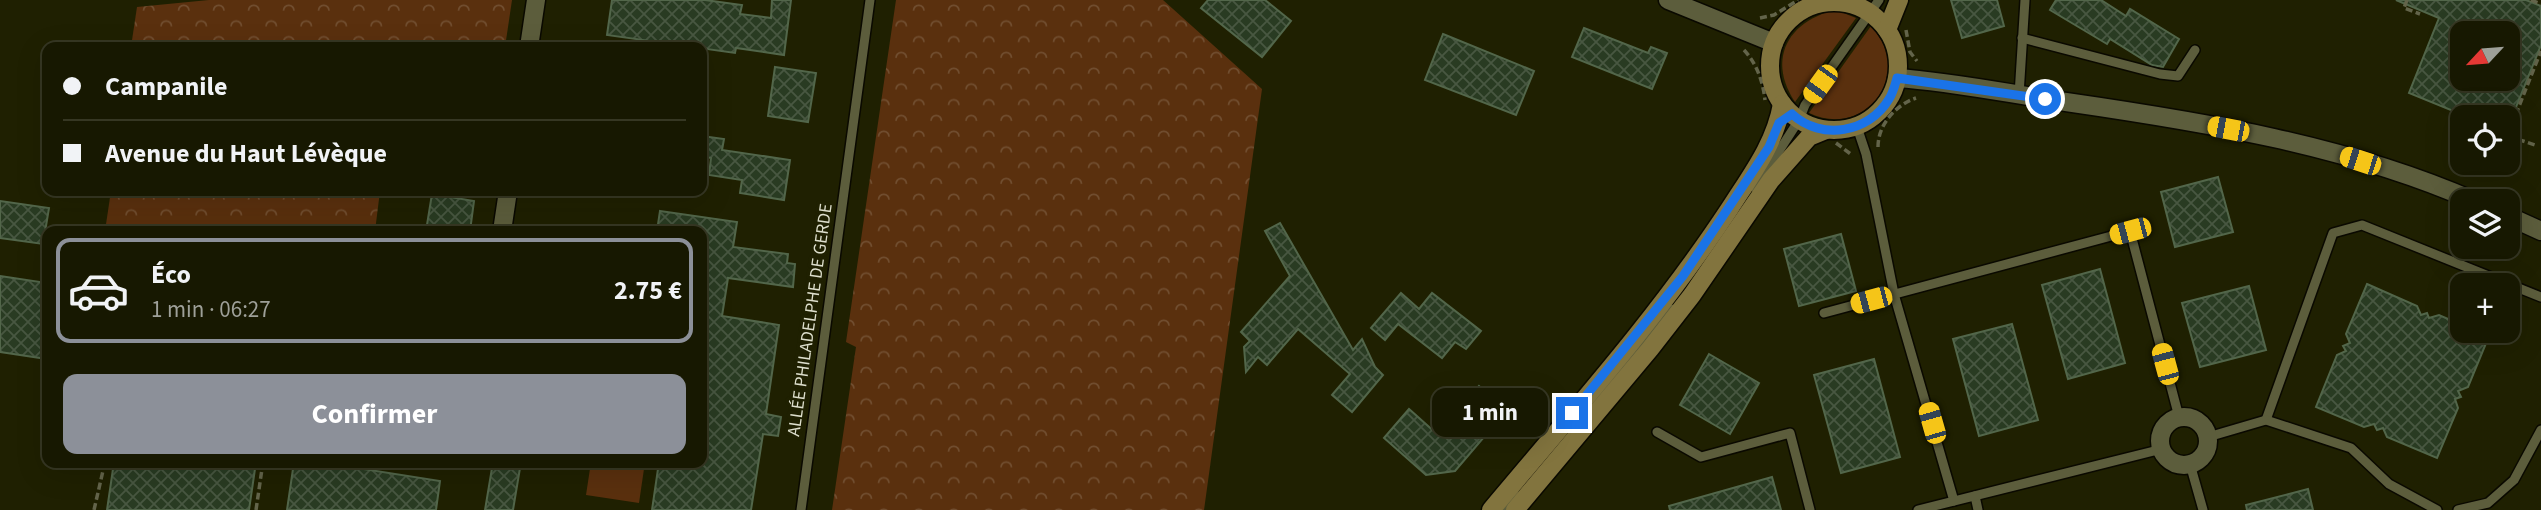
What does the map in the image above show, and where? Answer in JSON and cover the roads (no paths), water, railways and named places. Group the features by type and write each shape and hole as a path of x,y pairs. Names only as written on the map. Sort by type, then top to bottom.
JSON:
{"main road":[{"path":"1887,30 1899,0"},
{"path":"1515,510 1692,295 1771,180 1809,136 1826,130 1857,127 1875,116 1889,99 1897,78 1897,53 1875,6 1834,1 1814,5 1797,13 1783,27 1774,43 1771,75 1773,85 1787,112 1826,130"},
{"path":"1491,510 1683,276 1769,147 1787,112"}],"street":[{"path":"530,42 536,0"},
{"path":"1668,0 1774,43"},
{"path":"1897,78 2164,116 2338,154 2450,191"},
{"path":"503,226 507,196"},
{"path":"2520,221 2541,231"},
{"path":"2179,417 2196,419 2208,437 2205,452 2190,464 2172,461 2162,449 2160,436 2165,426 2179,417"}],"lane":[{"name":"ALLÉE PHILADELPHE DE GERDE","path":"801,510 870,0"},
{"path":"2019,95 2025,0"},
{"path":"1564,451 1585,412 1680,298 1742,209 1787,112 1875,6"},
{"path":"2022,38 2160,74 2178,76 2195,50"},
{"path":"1857,127 1866,154 1894,294 1954,501"},
{"path":"2266,419 2333,233 2362,225 2541,297"},
{"path":"1824,313 2130,231 2179,417"},
{"path":"2208,437 2266,419 2351,448 2389,484 2437,510"},
{"path":"2458,510 2488,503 2514,480 2541,430"},
{"path":"1657,432 1701,457 1790,433 1810,510"},
{"path":"1925,509 2162,449"},
{"path":"2190,464 2203,510"},
{"path":"1503,510 1520,476"},
{"path":"1975,496 1978,510"}]}
